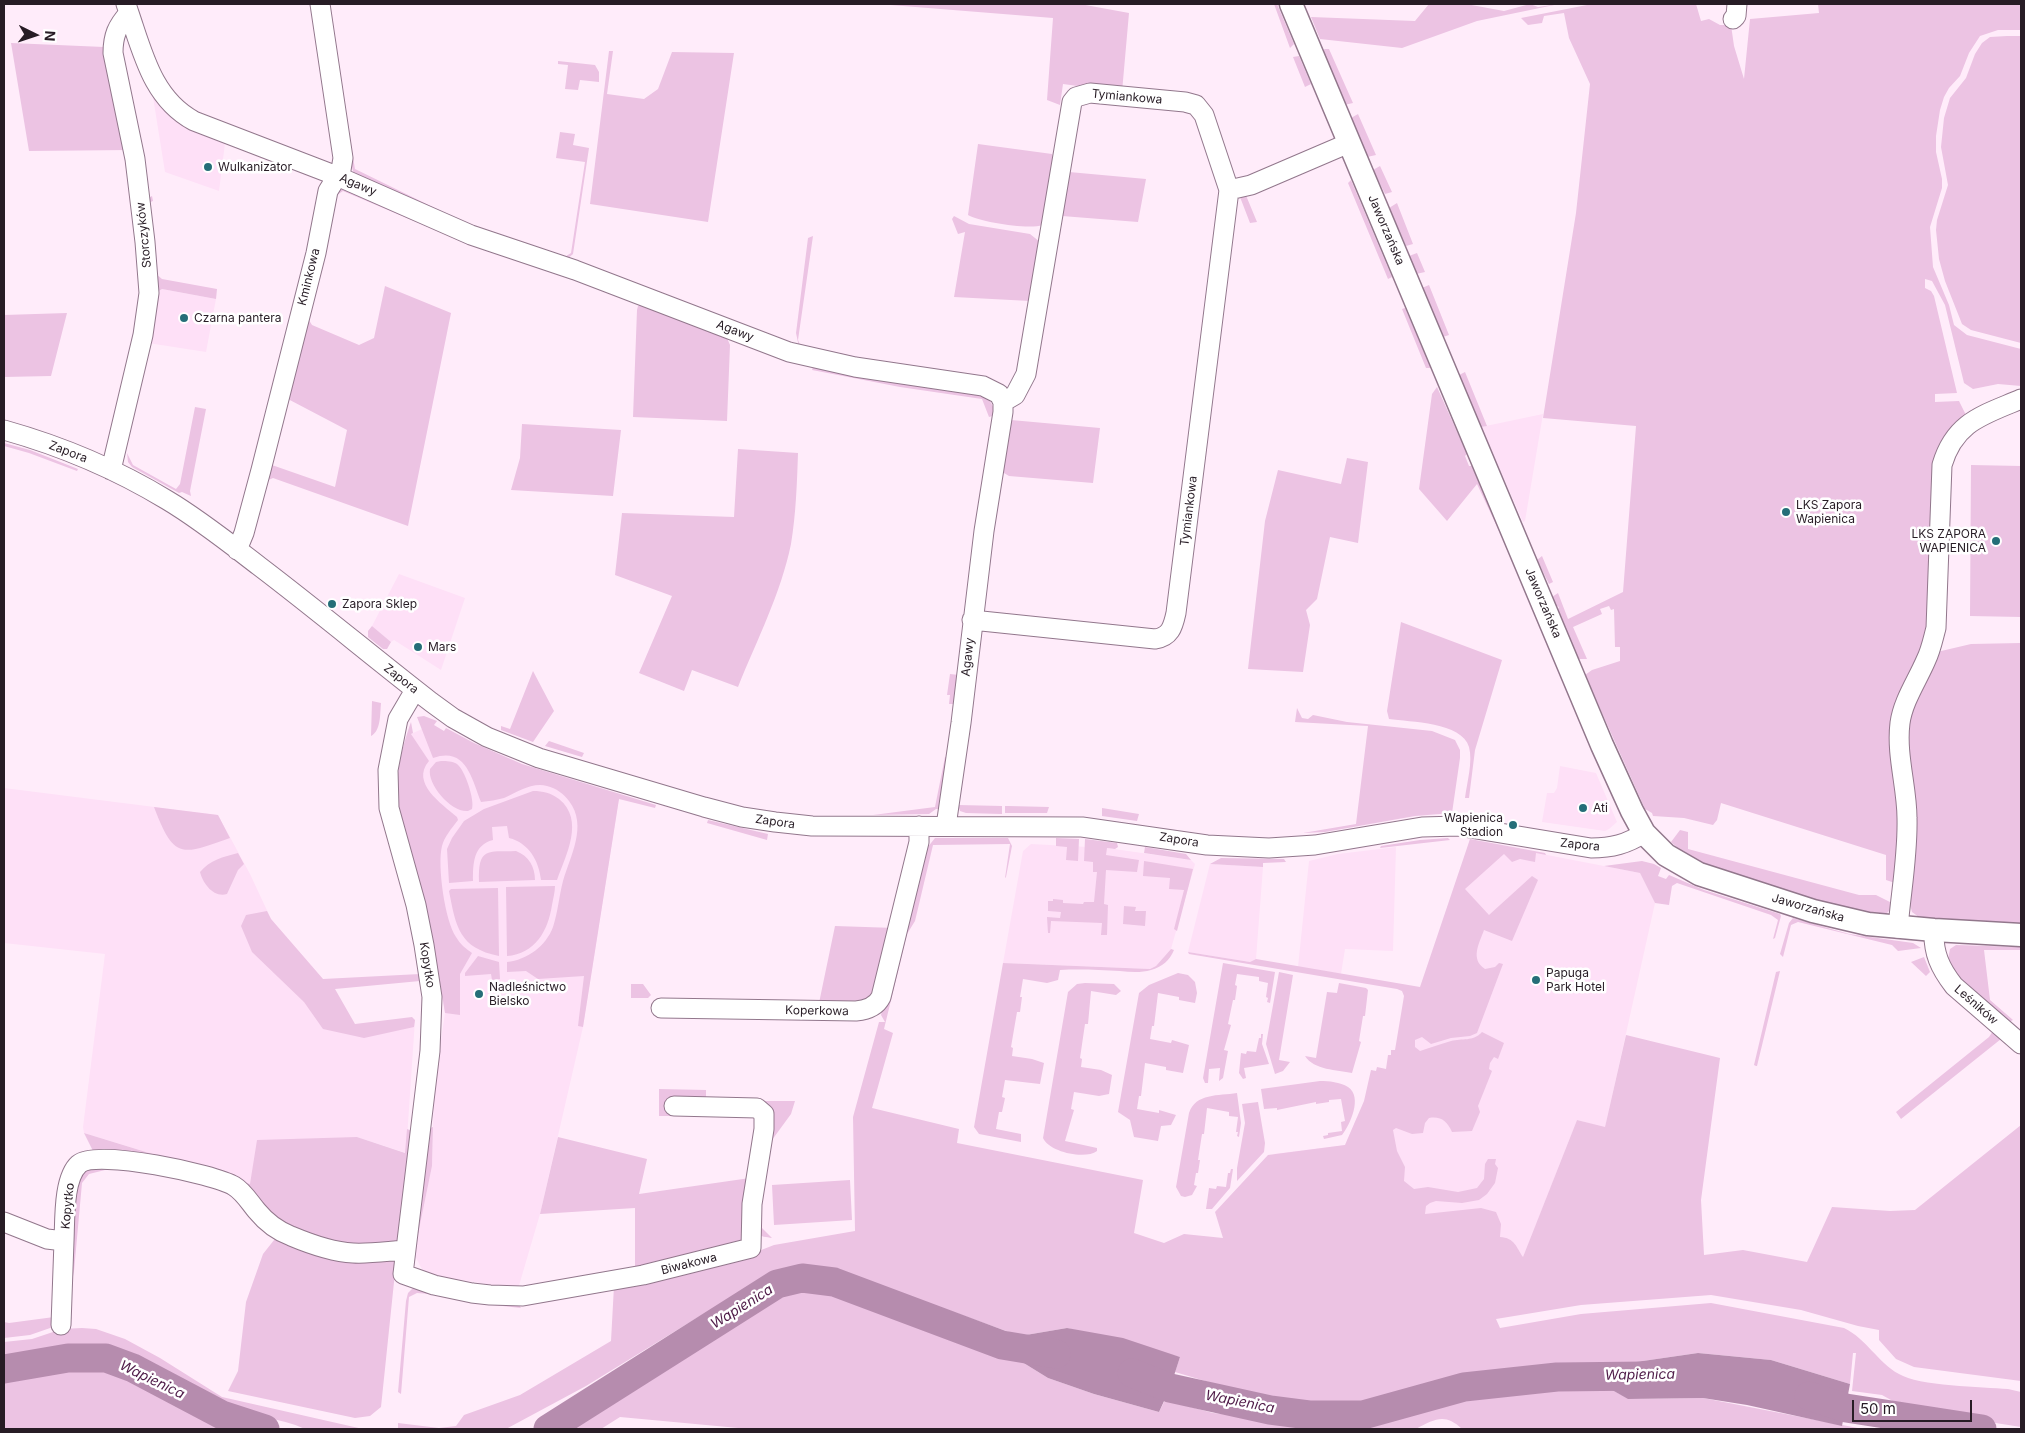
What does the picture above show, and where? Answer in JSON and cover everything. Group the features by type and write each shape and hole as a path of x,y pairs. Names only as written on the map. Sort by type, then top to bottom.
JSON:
{"street":[{"name":"Kminkowa","path":"237,550 244,533 261,470 316,253 328,191 341,170 344,158 320,4"},
{"name":"Jaworzańska","path":"1291,4 1602,745 1632,812 1644,833 1673,860 1710,878 1850,921 1898,928 2021,935"},
{"name":"Agawy","path":"128,9 150,72 167,100 182,115 226,134 337,176 470,235 575,270 790,352 855,367 983,386 999,394 1003,402 1002,427 984,531 961,723 946,826"},
{"name":"Storczyków","path":"112,470 143,335 149,293 145,242 134,159 113,53 113,39 128,9"},
{"name":"Tymiankowa","path":"972,620 1154,639 1162,638 1168,634 1173,626 1229,190 1204,115 1196,105 1185,102 1098,93 1083,94 1076,97 1072,102 1068,114 1026,374 1014,395 1003,402"},
{"path":"1229,190 1251,185 1349,143"},
{"path":"1898,928 1907,843 1907,797 1900,750 1900,723 1906,702 1932,645 1936,628 1942,465 1947,449 1965,427 1974,420 2021,399"},
{"name":"Zapora","path":"4,430 50,445 112,470 168,500 237,550 415,690 453,718 488,737 514,748 742,817 812,826 1082,827 1207,844 1269,848 1315,845 1422,827 1446,825 1475,828 1591,848 1609,848 1622,845 1644,833"},
{"name":"Kopytko","path":"404,1274 430,1051 432,997 418,913 388,808 387,790 388,770 396,728 401,713 415,690"},
{"name":"Koperkowa","path":"661,1008 856,1012 866,1010 878,1004 920,842 919,826"},
{"name":"Leśników","path":"1934,930 1936,955 1945,975 1954,986 2021,1044"},
{"name":"Biwakowa","path":"404,1274 434,1285 490,1295 523,1296 643,1276 751,1248 752,1204 764,1129 764,1114 757,1108 674,1106"},
{"name":"Kopytko","path":"4,1222 47,1239 64,1241 67,1200 72,1174 79,1164 84,1161 100,1159 158,1166 224,1180 237,1188 259,1214 274,1227 312,1244 352,1253 406,1250"},
{"path":"61,1325 64,1241"}],"shaded area":[{"path":"878,4 1080,4 1129,13 1122,92 1063,84 1060,105 1047,100 1053,18"},
{"path":"1274,4 1277,4 1294,44 1290,48"},
{"path":"1429,4 1466,4 1504,11 1530,4 1538,7 1559,4 1477,21 1402,48 1320,39 1311,17 1415,21"},
{"path":"1592,4 1696,4 1701,21 1709,19 1720,25 1731,25 1734,46 1744,79 1750,19 1819,13 1818,4 2021,4 2021,30 1998,30 1980,36 1969,53 1960,76 1944,97 1936,136 1936,152 1942,188 1930,227 1933,267 1949,305 1954,325 1967,335 2021,349 2021,386 1998,384 1973,389 1964,383 1945,305 1932,281 1925,279 1925,288 1931,291 1934,296 1957,393 1935,394 1935,402 1959,401 1966,415 1956,428 1931,626 1913,675 1901,792 1898,884 1886,880 1886,855 1721,803 1717,820 1713,825 1684,818 1653,816 1652,813 1645,809 1585,675 1592,670 1620,661 1620,647 1615,647 1614,609 1611,610 1609,606 1600,609 1602,614 1573,627 1587,659 1578,659 1557,609 1559,608 1558,606 1556,607 1552,597 1558,593 1568,619 1623,592 1636,426 1543,418 1576,213 1590,84 1569,38 1564,13 1544,16 1542,23 1528,25 1521,18"},
{"path":"2021,36 2021,343 1971,330 1962,324 1945,281 1939,259 1936,230 1937,220 1948,185 1941,147 1944,118 1950,98 1966,78 1975,54 1982,43 1990,37"},
{"path":"11,43 104,47 129,150 29,151"},
{"path":"334,43 355,169 445,213 442,216 354,175 347,147"},
{"path":"1329,49 1353,103 1344,105 1323,50"},
{"path":"609,51 613,51 607,94 644,99 658,89 672,52 734,53 708,222 590,204"},
{"path":"1299,56 1311,84 1305,87 1293,57"},
{"path":"558,61 595,65 599,72 599,82 580,80 578,90 565,89 568,65 558,64"},
{"path":"153,97 192,131 225,143 219,191 165,172"},
{"path":"1079,101 1185,107 1197,117 1187,111 1082,102 1069,172 1146,179 1138,222 1062,216"},
{"path":"1358,114 1376,155 1367,157 1351,118"},
{"path":"560,132 575,134 573,145 589,148 573,254 566,260 563,258 571,253 585,162 556,158"},
{"path":"978,144 1052,154 1055,164 1042,225 1027,227 983,220 968,215"},
{"path":"1380,166 1392,192 1385,194 1373,170"},
{"path":"1351,180 1392,277 1388,279 1348,183"},
{"path":"340,186 447,231 447,235 343,191 337,195 307,317 312,325 359,345 374,338 385,286 451,313 408,526 273,478 264,482 269,464 335,487 347,430 286,398 333,194"},
{"path":"1245,193 1257,222 1250,223 1240,197"},
{"path":"152,196 153,201 148,203 155,273 162,279 217,289 216,299 162,289 156,293 147,199"},
{"path":"1397,203 1413,244 1406,246 1389,208"},
{"path":"954,216 969,224 1030,234 1040,242 1030,301 954,297 965,232 958,234 952,219"},
{"path":"813,236 798,340 800,345 853,356 849,357 799,347 796,333 808,238"},
{"path":"1417,253 1425,272 1416,274 1409,256"},
{"path":"1429,285 1449,335 1443,337 1422,288"},
{"path":"162,289 216,299 206,352 148,343 156,293"},
{"path":"641,305 727,338 730,345 727,421 633,417 637,310 638,306"},
{"path":"1405,308 1431,368 1426,368 1402,309"},
{"path":"67,313 51,376 4,377 4,315"},
{"path":"814,365 975,390 989,400 996,415 989,417 982,399 900,387 812,370"},
{"path":"1465,372 1487,426 1481,427 1459,375"},
{"path":"1437,387 1467,454 1465,456 1469,466 1472,466 1500,533 1477,484 1447,521 1419,489 1432,394"},
{"path":"195,407 206,409 190,491 191,496 182,492 179,493 132,467 128,462 127,453 133,465 176,489 180,484"},
{"path":"1543,414 1525,521 1523,522 1481,427"},
{"path":"1011,420 1100,428 1093,483 1009,476 999,470"},
{"path":"522,424 621,430 613,496 511,490 520,458"},
{"path":"4,443 30,450 78,469 77,471 4,446"},
{"path":"738,449 798,453 795,510 787,562 768,616 738,687 692,670 684,691 639,673 672,596 615,575 622,513 734,517"},
{"path":"1347,458 1368,462 1358,543 1330,537 1317,599 1306,610 1310,625 1303,672 1248,669 1265,521 1278,470 1341,484"},
{"name":"LKS ZAPORA WAPIENICA","path":"1971,465 2021,466 2021,617 1970,616"},
{"path":"1542,556 1553,582 1549,584 1537,560"},
{"path":"399,574 465,598 441,670 394,640 391,642 372,626"},
{"path":"1401,622 1502,660 1475,750 1469,798 1465,798 1470,753 1464,739 1456,732 1446,728 1389,719 1387,711"},
{"path":"372,626 391,642 387,649 383,649 368,637 368,631"},
{"path":"2021,643 2021,927 1923,920 1912,912 1910,905 1905,722 1937,652 1971,644"},
{"path":"533,671 554,711 533,742 501,730 501,726 510,729"},
{"path":"950,674 959,675 955,704 949,704 950,695 947,695"},
{"path":"372,701 381,703 377,730 371,736"},
{"path":"1297,708 1302,718 1308,719 1313,715 1347,722 1432,731 1455,740 1460,750 1460,758 1452,813 1415,816 1325,832 1303,833 1356,824 1368,726 1295,722"},
{"path":"424,716 437,721 434,725 444,731 446,728 474,743 522,764 656,805 655,808 619,799 583,1027 578,1026 584,976 538,979 526,971 507,972 507,962 522,958 535,951 546,940 553,927 563,881 576,841 577,821 569,801 554,788 536,785 504,798 481,802 471,775 460,761 453,757 444,756 433,758 417,717"},
{"path":"411,722 413,733 411,734 429,761 424,769 423,777 426,785 430,792 458,820 443,843 441,879 445,906 452,929 459,942 472,953 460,974 460,1015 445,1013 418,878 403,829 397,801 399,767"},
{"path":"422,729 619,799 583,1027 540,1214 518,1289 424,1273 414,1254 432,1166 434,1086 445,1013 428,920 411,734"},
{"path":"549,741 584,753 582,757 545,746"},
{"path":"945,757 948,758 939,809 929,814 873,815 935,807"},
{"path":"436,762 453,762 460,767 471,792 472,809 468,811 455,808 436,790 432,783 430,769"},
{"path":"1560,766 1596,773 1617,822 1605,831 1542,822 1547,793 1554,793 1557,788"},
{"path":"4,788 218,815 250,874 271,919 323,979 355,1027 415,1020 406,1153 357,1137 250,1184 84,1133 83,1127 105,954 4,943"},
{"path":"533,791 547,793 559,799 567,807 571,817 571,838 557,880 541,880 538,866 532,854 522,844 509,838 507,826 492,827 493,840 481,846 476,856 473,868 473,881 449,883 447,849 464,821 484,809"},
{"path":"958,805 1002,806 1002,814 966,813 960,811"},
{"path":"1005,806 1049,807 1047,813 1005,813"},
{"path":"154,807 218,815 230,838 200,848 181,849 167,836"},
{"path":"1102,808 1139,814 1137,821 1102,816"},
{"path":"708,820 768,834 767,840 707,823"},
{"path":"1680,830 1688,832 1688,849 1859,895 1876,895 1890,902 1890,910 1885,915 1845,911 1733,877 1676,852 1679,849 1671,842"},
{"path":"935,838 1008,838 1012,846 1006,877 1010,844 933,845 915,921 907,934 884,1029 893,1033 872,1108 959,1129 957,1143 1143,1180 1134,1233 1164,1243 1184,1234 1223,1238 1215,1212 1268,1155 1345,1145 1364,1101 1371,1070 1376,1071 1377,1067 1386,1069 1388,1055 1391,1055 1391,1050 1395,1050 1404,996 1402,991 1397,989 1189,954 1188,952 1250,962 1256,959 1420,987 1470,839 1545,853 1546,855 1536,853 1535,862 1520,859 1512,862 1504,854 1465,889 1489,915 1532,876 1538,880 1512,941 1484,930 1477,951 1480,965 1485,969 1495,967 1499,963 1503,964 1477,1033 1431,1044 1422,1037 1415,1040 1415,1047 1420,1051 1451,1041 1475,1037 1482,1032 1504,1043 1498,1059 1494,1057 1490,1063 1489,1069 1492,1071 1478,1106 1480,1112 1472,1131 1452,1132 1443,1120 1437,1118 1429,1118 1425,1123 1423,1133 1412,1134 1396,1128 1393,1130 1397,1151 1405,1167 1404,1181 1414,1189 1428,1187 1458,1192 1477,1188 1484,1179 1485,1164 1488,1159 1496,1159 1495,1164 1498,1168 1495,1183 1487,1194 1479,1200 1462,1203 1436,1201 1426,1206 1425,1214 1481,1208 1496,1212 1501,1224 1500,1237 1512,1241 1523,1257 1577,1120 1605,1127 1626,1035 1720,1058 1701,1200 1704,1255 1743,1250 1807,1262 1832,1207 1890,1211 1915,1210 2021,1125 2021,1381 1914,1367 1896,1359 1879,1340 1879,1330 1801,1310 1711,1295 1581,1305 1496,1319 1500,1328 1581,1314 1711,1303 1844,1328 1859,1338 1891,1369 1908,1378 1935,1383 2008,1389 2021,1392 2021,1427 1907,1409 1882,1395 1852,1391 1856,1353 1853,1353 1850,1384 1771,1360 1698,1353 1629,1363 1607,1373 1556,1369 1461,1379 1356,1407 1272,1401 1175,1372 1180,1357 1067,1328 1020,1336 848,1274 819,1270 789,1271 766,1278 586,1386 506,1429 398,1429 398,1423 439,1428 456,1426 464,1415 520,1395 611,1341 614,1286 746,1256 774,1245 855,1231 853,1117 879,1022 885,1022 881,1015 927,848"},
{"path":"1056,838 1079,839 1078,861 1066,860 1067,847 1056,846"},
{"path":"1448,838 1450,840 1380,848 1381,846 1420,840"},
{"path":"1085,839 1117,843 1118,847 1115,849 1107,848 1106,855 1139,860 1137,872 1106,870 1104,904 1108,905 1107,935 1101,935 1102,923 1051,921 1050,933 1048,933 1047,917 1060,918 1061,912 1048,911 1048,901 1053,901 1053,899 1063,900 1063,903 1083,904 1084,902 1094,902 1097,872 1093,872 1093,862 1084,861"},
{"path":"1470,840 1640,873 1655,903 1605,1128 1577,1120 1523,1258 1403,1218 1273,1154 1345,1145 1357,1117 1382,1103"},
{"path":"1031,844 1107,848 1191,860 1195,864 1171,949 1156,966 1150,969 1003,963 1023,851"},
{"path":"1145,847 1186,854 1191,860 1144,853"},
{"path":"1396,847 1393,951 1345,949 1341,974 1298,967 1309,861 1338,854"},
{"path":"498,851 516,851 521,853 530,862 535,880 479,882 480,863 486,854"},
{"path":"238,853 244,864 238,870 227,894 222,895 214,892 206,885 200,872 212,862"},
{"path":"1221,858 1284,859 1286,862 1263,863 1263,867 1210,864"},
{"path":"1144,861 1193,869 1177,931 1174,929 1184,890 1169,889 1170,878 1143,876"},
{"path":"1642,861 1661,868 1658,876 1666,879 1669,875 1704,890 1780,914 1775,938 1773,939 1778,920 1771,915 1677,883 1672,886 1669,905 1655,903 1640,873 1604,866"},
{"path":"1210,864 1263,867 1256,959 1250,962 1188,952"},
{"path":"555,886 550,915 538,940 525,951 507,956 506,887"},
{"path":"498,888 499,956 475,948 467,941 457,925 449,891 451,889"},
{"path":"1124,906 1136,907 1135,911 1146,911 1145,926 1123,924"},
{"path":"267,911 271,919 323,979 420,974 420,981 335,989 355,1024 412,1017 415,1020 414,1027 364,1038 323,1029 304,1002 252,952 241,926 246,915"},
{"path":"1793,918 1849,934 1913,943 1921,948 1898,951 1892,945 1798,922 1791,925 1783,957 1780,954 1789,923"},
{"path":"835,926 895,928 878,995 868,1005 819,1003"},
{"path":"1956,945 2021,947 2021,950 1984,950 1990,1000 2013,1020 2007,1023 1979,1000 1947,965 1950,949"},
{"path":"1171,949 1174,950 1165,963 1147,971 1060,970 1058,980 1047,983 1023,979 1020,1012 1017,1012 1011,1047 1013,1048 1012,1056 1044,1063 1040,1084 1005,1080 1002,1097 1005,1098 1002,1112 999,1112 996,1129 1021,1134 1021,1142 979,1134 974,1127 1003,963 1150,969 1156,966"},
{"path":"478,956 499,962 500,979 492,980 491,974 465,976 465,973"},
{"path":"1924,957 1930,972 1926,976 1911,962"},
{"path":"1223,963 1275,972 1270,1003 1267,1002 1268,998 1266,997 1268,983 1259,981 1259,977 1237,974 1235,1000 1233,1000 1228,1024 1231,1025 1224,1050 1228,1051 1223,1078 1219,1081 1220,1068 1209,1069 1208,1083 1205,1083 1203,1078"},
{"path":"1780,971 1756,1066 1754,1065 1776,972"},
{"path":"1279,972 1293,975 1279,1060 1290,1062 1283,1071 1275,1074 1266,1044"},
{"path":"1178,973 1188,975 1195,982 1197,993 1195,1003 1179,1000 1179,997 1158,993 1154,1026 1152,1026 1150,1039 1171,1043 1172,1040 1189,1045 1183,1073 1145,1063 1141,1096 1139,1096 1137,1109 1159,1113 1159,1110 1176,1115 1171,1125 1161,1126 1158,1141 1134,1137 1130,1120 1118,1112 1139,993 1149,985"},
{"path":"1339,983 1368,990 1365,1016 1363,1016 1359,1041 1361,1042 1352,1073 1320,1067 1309,1061 1305,1056 1316,1058 1327,992 1337,993"},
{"path":"631,984 643,984 651,995 648,998 631,998"},
{"path":"1077,984 1114,984 1121,991 1116,995 1091,991 1088,1024 1085,1024 1080,1058 1082,1059 1081,1067 1101,1070 1112,1075 1109,1094 1099,1096 1074,1092 1071,1109 1074,1110 1065,1141 1097,1148 1097,1151 1091,1154 1076,1155 1052,1147 1043,1138 1068,992"},
{"path":"1993,1031 2001,1039 1901,1119 1896,1112 1989,1037"},
{"path":"1261,1034 1263,1034 1262,1044 1269,1064 1244,1068 1246,1078 1243,1079 1239,1073 1241,1053 1246,1054 1247,1051 1256,1052"},
{"path":"1320,1081 1342,1084 1348,1087 1355,1097 1354,1111 1342,1135 1324,1139 1323,1136 1328,1135 1328,1133 1342,1131 1341,1122 1345,1121 1341,1099 1277,1110 1277,1108 1264,1109 1261,1089"},
{"path":"659,1089 706,1090 706,1100 758,1116 659,1116"},
{"path":"1237,1093 1241,1123 1239,1137 1237,1136 1238,1132 1236,1132 1238,1117 1229,1116 1229,1112 1207,1108 1198,1160 1200,1160 1198,1173 1196,1173 1194,1185 1197,1186 1192,1195 1181,1196 1176,1187 1189,1113 1192,1107 1197,1102 1208,1097"},
{"path":"740,1101 795,1101 791,1114 772,1140 758,1204 761,1227 772,1238 758,1234 754,1225 756,1195 766,1139 768,1114 760,1106 742,1104"},
{"path":"1258,1102 1265,1143 1264,1152 1237,1181 1237,1168 1245,1123 1242,1104"},
{"path":"433,1127 432,1166 414,1254 427,1129"},
{"path":"407,1129 412,1131 398,1240 394,1243 363,1249 288,1230 248,1189 93,1151 84,1133 250,1184 257,1140 357,1137 405,1153"},
{"path":"558,1137 647,1159 639,1194 750,1178 744,1238 736,1248 635,1273 635,1208 540,1214"},
{"path":"103,1164 158,1170 194,1177 109,1169 89,1174 82,1183 74,1271 67,1309 72,1319 67,1315 65,1308 69,1270 68,1208 71,1188 76,1176 82,1170 90,1166"},
{"path":"1231,1169 1233,1169 1230,1188 1212,1209 1206,1209 1209,1188 1216,1189 1217,1186 1226,1187 1228,1173 1230,1173"},
{"path":"850,1180 852,1220 774,1225 772,1185"},
{"path":"278,1235 393,1259 396,1263 381,1407 370,1416 355,1418 228,1391 238,1371 246,1302 263,1254"},
{"path":"416,1285 518,1304 521,1308 484,1304 430,1294 417,1293 409,1297 401,1394 398,1392 406,1301 408,1293"},
{"path":"805,1288 835,1289 966,1343 1014,1357 1048,1378 1094,1394 1159,1412 1165,1400 1213,1413 1308,1423 1364,1422 1464,1398 1557,1387 1605,1386 1629,1399 1703,1398 1863,1429 1462,1429 1450,1421 1440,1419 1416,1429 749,1429 620,1417 601,1429 564,1429 777,1294"},
{"path":"54,1317 53,1327 30,1335 4,1338 4,1322"},
{"path":"62,1329 96,1329 125,1339 160,1358 222,1397 363,1429 305,1429 285,1422 224,1407 193,1392 147,1365 115,1352 98,1348 77,1348 4,1361 4,1342 32,1339"},
{"path":"78,1366 98,1366 113,1369 130,1376 194,1415 226,1429 4,1429 4,1378"}],"water":[{"path":"1067,1328 1123,1338 1180,1357 1170,1388 1159,1412 1094,1394 1048,1378 1014,1357 1020,1336"},
{"path":"1698,1353 1771,1360 1850,1384 1842,1426 1747,1405 1703,1398 1628,1399 1605,1386 1607,1373 1629,1363"}],"waterway":[{"name":"Wapienica","path":"548,1429 777,1284 802,1278 834,1282 1002,1345 1056,1354"},
{"name":"Wapienica","path":"4,1369 68,1358 106,1358 133,1368 222,1415 265,1429"},
{"name":"Wapienica","path":"1132,1373 1170,1388 1270,1410 1309,1415 1363,1415 1464,1387 1557,1377 1646,1376"},
{"name":"Wapienica","path":"1809,1396 1846,1408 1982,1429"}],"place":[{"name":"Wulkanizator","path":"208,167"},
{"name":"Czarna pantera","path":"184,318"},
{"name":"LKS Zapora Wapienica","path":"1786,512"},
{"name":"LKS ZAPORA WAPIENICA","path":"1996,541"},
{"name":"Zapora Sklep","path":"332,604"},
{"name":"Mars","path":"418,647"},
{"name":"Ati","path":"1583,808"},
{"name":"Wapienica Stadion","path":"1513,825"},
{"name":"Papuga Park Hotel","path":"1536,980"},
{"name":"Nadleśnictwo Bielsko","path":"479,994"}]}
